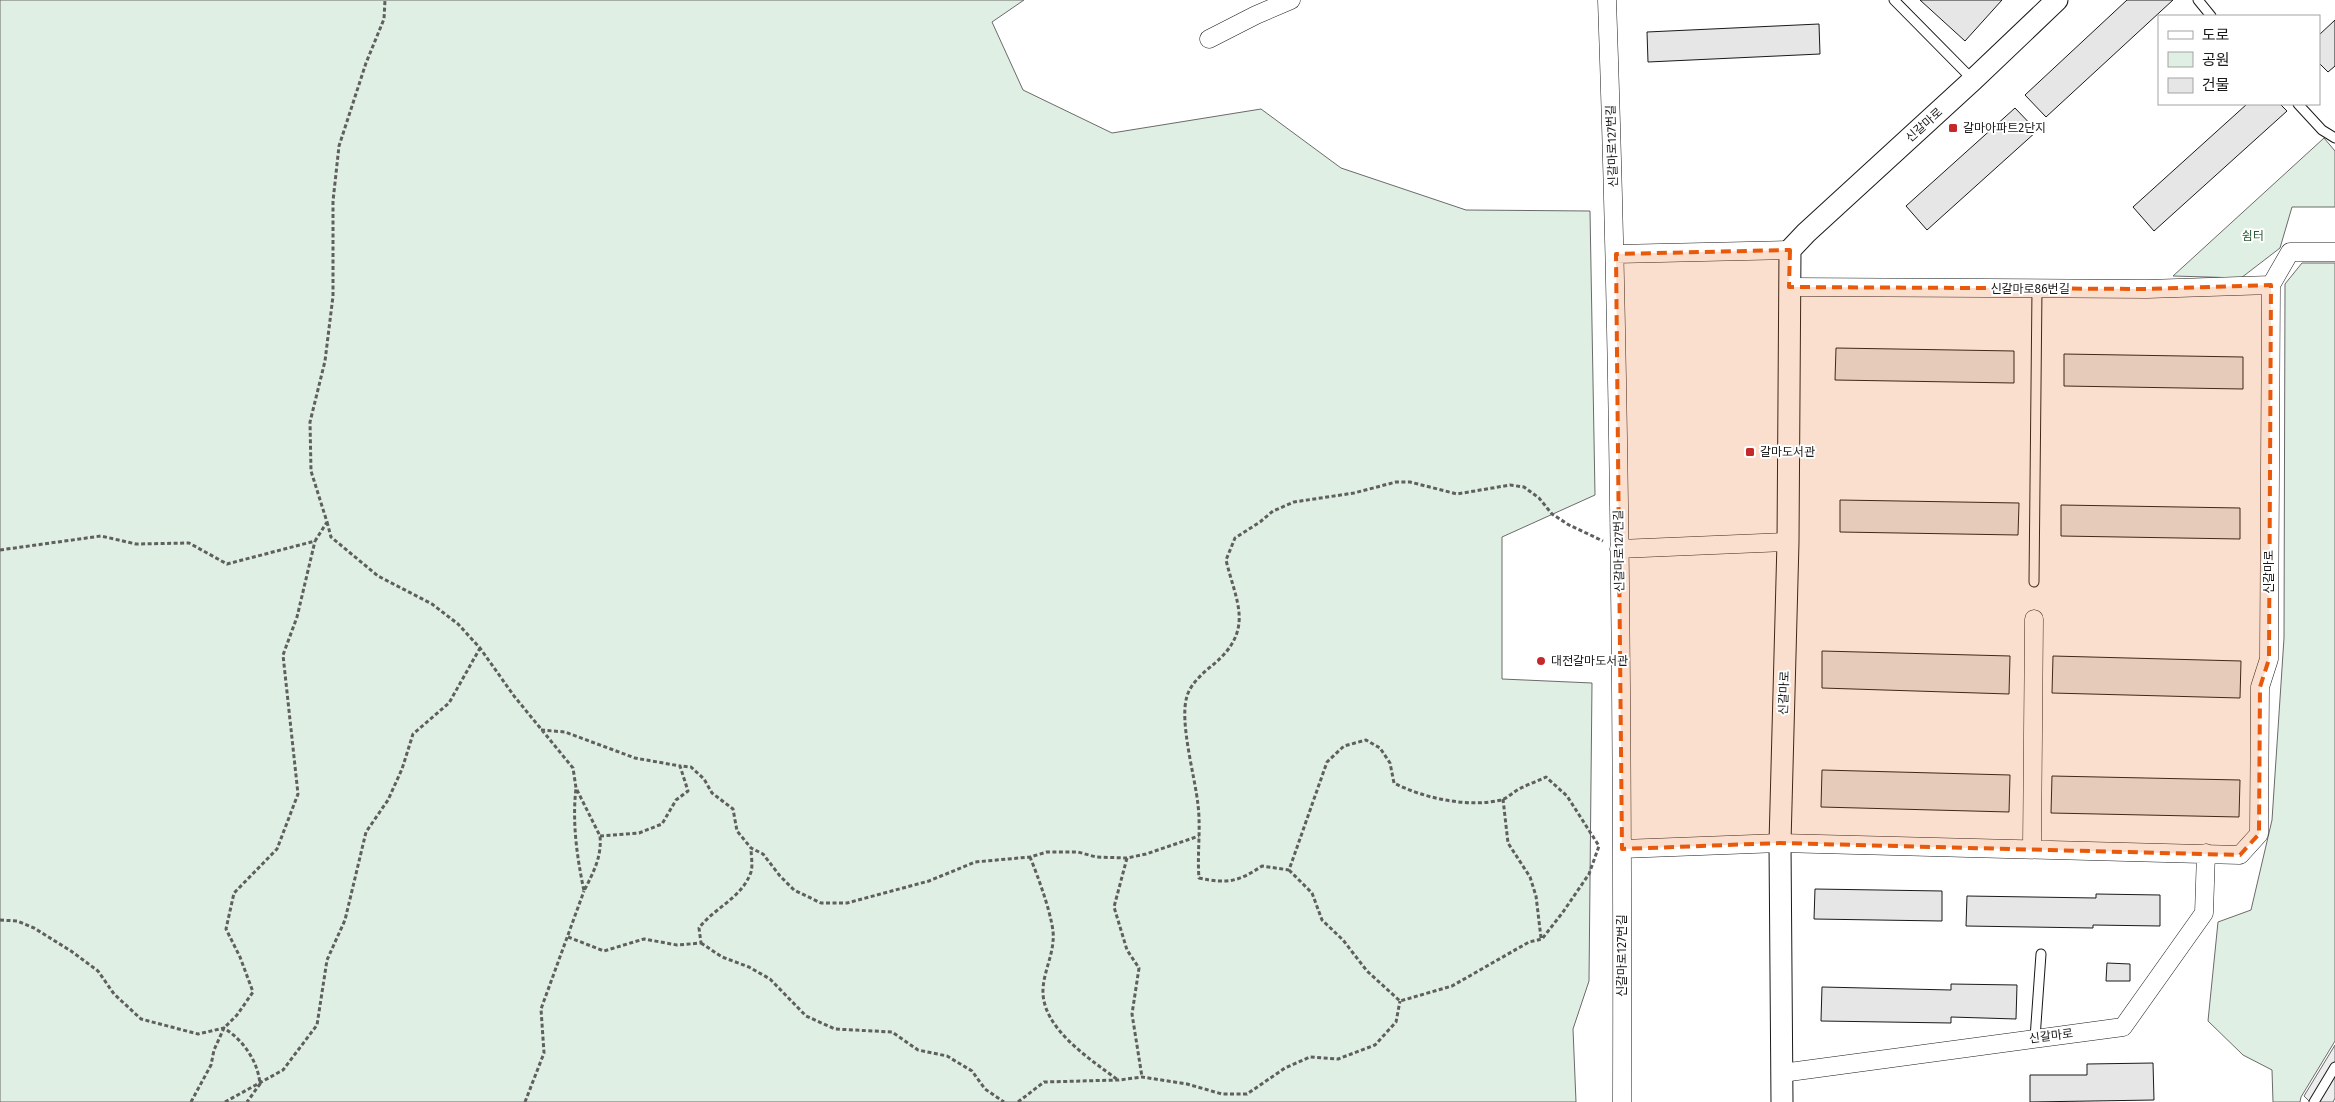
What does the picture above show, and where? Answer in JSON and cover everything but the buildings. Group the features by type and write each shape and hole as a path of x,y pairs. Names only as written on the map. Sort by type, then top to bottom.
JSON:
{"street":[{"path":"1209,39 1256,14 1291,0"},
{"name":"신갈마로127번길","path":"1607,0 1616,254 1622,849 1622,1102"},
{"name":"신갈마로","path":"1782,1102 1780,844 1788,542 1790,250 2057,0"},
{"path":"1616,254 1790,250"},
{"name":"신갈마로","path":"1622,849 1780,844 2240,855 2258,834 2260,687 2269,659 2271,285 2290,252 2335,252"},
{"name":"신갈마로86번길","path":"1789,287 2147,289 2271,285"},
{"path":"1619,549 1788,542"},
{"path":"2032,849 2034,619"},
{"name":"신갈마로","path":"1782,1073 2123,1027 2204,913 2206,853"}],"lane":[{"path":"1894,0 1973,80"},
{"path":"2198,0 2210,15"},
{"path":"2299,105 2322,130 2335,138"},
{"path":"2034,582 2037,289"},
{"path":"2035,1038 2041,954"},
{"path":"2314,1102 2335,1067"}],"path":[{"path":"385,0 384,19 366,63 339,146 332,200 332,296 325,361 310,422 311,471 331,537 378,576 432,604 458,624 480,648 572,768 576,788 600,836 599,860 584,891 541,1009 544,1053 525,1102"},
{"path":"1400,1000 1367,971 1343,940 1322,920 1312,893 1289,870 1262,866 1242,879 1214,881 1199,878 1197,855 1200,836 1197,794 1185,722 1187,696 1202,673 1229,648 1240,623 1240,608 1226,560 1235,538 1273,511 1294,502 1354,493 1396,482 1410,482 1458,494 1510,485 1524,487 1540,498 1552,514 1569,525 1619,549"},
{"path":"191,1102 211,1065 214,1050 224,1028 237,1015 253,992 240,957 226,929 234,893 277,849 298,794 282,655 297,617 314,541 327,522"},
{"path":"0,550 101,536 136,544 189,543 226,564 314,541"},
{"path":"225,1102 282,1070 317,1025 327,960 345,920 366,832 388,800 402,769 413,734 449,704 480,648"},
{"path":"541,730 565,732 634,758 691,767 704,779 712,793 733,809 737,831 751,848 763,854 794,890 821,903 847,903 929,881 975,862 1030,857 1047,852 1078,852 1096,857 1127,858 1146,854 1200,836"},
{"path":"1289,870 1327,762 1344,746 1366,740 1380,748 1390,763 1394,783 1410,791 1458,801 1484,803 1503,799 1519,789 1546,777 1566,796 1598,846 1589,874 1542,939 1529,942 1452,986 1400,1000"},
{"path":"600,836 639,833 662,824 676,800 688,791 680,766"},
{"path":"576,788 574,809 578,838 577,858 584,891"},
{"path":"1503,799 1508,843 1530,877 1536,896 1542,939"},
{"path":"701,943 699,928 708,916 724,906 740,890 752,871 751,848"},
{"path":"1030,857 1041,883 1054,939 1043,990 1045,1008 1059,1029 1079,1051 1119,1080"},
{"path":"1127,858 1114,907 1126,950 1139,968 1132,1014 1142,1077"},
{"path":"0,920 17,921 34,928 71,951 98,971 114,994 141,1018 198,1034 224,1028 239,1038 259,1071 260,1084 247,1102"},
{"path":"568,937 604,951 644,939 678,944 701,943 722,957 749,967 770,979 806,1016 835,1029 892,1032 918,1050 947,1056 972,1071 985,1089 1004,1102"},
{"path":"1018,1102 1044,1082 1119,1080 1142,1077 1188,1084 1222,1094 1247,1094 1285,1068 1310,1057 1338,1059 1375,1045 1396,1022 1400,1000"}],"highlighted area":[{"path":"1790,250 1789,287 2147,289 2271,285 2269,659 2260,687 2259,834 2240,855 1780,843 1622,849 1616,254"}],"green space":[{"path":"0,0 1024,0 992,22 1023,90 1112,133 1261,109 1341,168 1466,210 1590,211 1595,495 1502,537 1502,679 1592,683 1589,981 1573,1029 1576,1102 0,1102"},
{"name":"쉼터","path":"2324,138 2335,151 2335,207 2292,207 2280,248 2241,278 2173,276"},
{"path":"2302,263 2335,263 2335,1041 2301,1097 2300,1102 2273,1102 2272,1070 2243,1055 2208,1021 2218,922 2251,910 2272,820 2284,638 2285,284"}],"shaded area":[{"path":"2335,1045 2335,1098 2333,1102 2310,1102 2304,1096"}],"place":[{"name":"갈마아파트2단지","path":"1953,128"},
{"name":"갈마도서관","path":"1750,452"},
{"name":"대전갈마도서관","path":"1541,661"}]}
